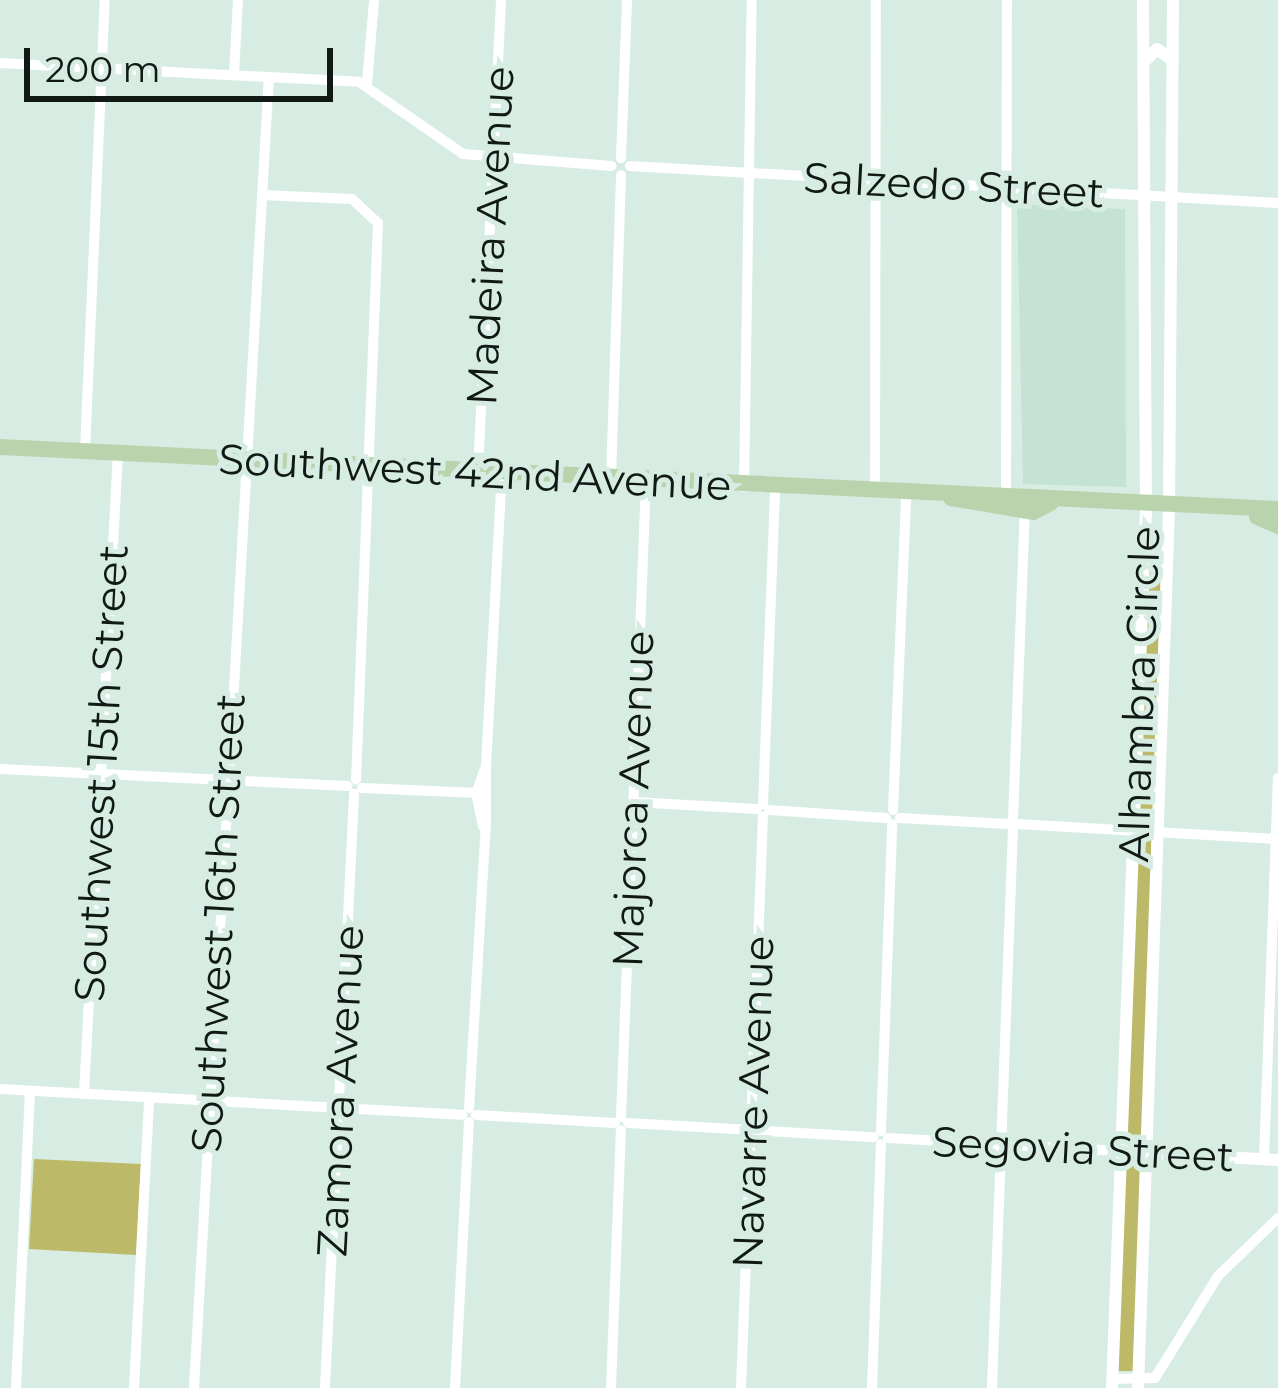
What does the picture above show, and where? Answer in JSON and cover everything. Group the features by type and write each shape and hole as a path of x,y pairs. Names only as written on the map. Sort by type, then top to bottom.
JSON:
{"main road":[{"name":"Southwest 42nd Avenue","path":"0,447 951,498 1006,493 1051,503 1269,522 1278,509"},
{"path":"968,508 1006,493"},
{"name":"Southwest 42nd Avenue","path":"951,498 968,508 1025,512 1051,503"}],"street":[{"path":"85,451 105,0"},
{"path":"234,74 238,0"},
{"path":"0,64 367,84 374,0"},
{"name":"Madeira Avenue","path":"478,471 501,0"},
{"path":"611,479 627,0"},
{"path":"744,487 752,0"},
{"path":"875,493 876,0"},
{"path":"1006,493 1007,0"},
{"name":"Alhambra Circle","path":"1112,1384 1146,510 1143,0"},
{"name":"Alhambra Circle","path":"1138,1384 1169,511 1173,0"},
{"path":"1143,19 1160,32 1173,21"},
{"path":"1144,62 1157,50 1174,60"},
{"name":"Southwest 16th Street","path":"194,1388 243,458 269,77"},
{"name":"Salzedo Street","path":"367,84 446,146 493,158 1278,203"},
{"name":"Zamora Avenue","path":"262,195 370,207 367,466 355,787 325,1388"},
{"path":"1145,338 1158,345 1172,334"},
{"path":"1145,370 1172,370"},
{"name":"Southwest 15th Street","path":"84,1094 118,452"},
{"path":"455,1388 483,826 480,793 486,766 502,472"},
{"name":"Majorca Avenue","path":"611,1388 646,481"},
{"name":"Navarre Avenue","path":"742,1388 775,488"},
{"path":"872,1388 906,495"},
{"path":"992,1388 1025,512"},
{"path":"0,769 480,793"},
{"path":"1271,1159 1278,778"},
{"path":"633,802 1277,838"},
{"name":"Segovia Street","path":"0,1089 1271,1159"},
{"path":"16,1388 30,1091"},
{"path":"134,1388 148,1097"},
{"path":"1112,1384 1138,1384 1162,1367 1218,1276 1278,1218"}],"shaded area":[{"path":"1017,204 1125,209 1126,487 1023,484"},
{"path":"1149,534 1158,535 1161,589 1154,824 1139,824"},
{"path":"1138,835 1152,836 1143,1145 1126,1144"},
{"path":"1125,1158 1142,1158 1135,1371 1118,1371"},
{"path":"34,1159 141,1164 136,1255 29,1249"}]}
